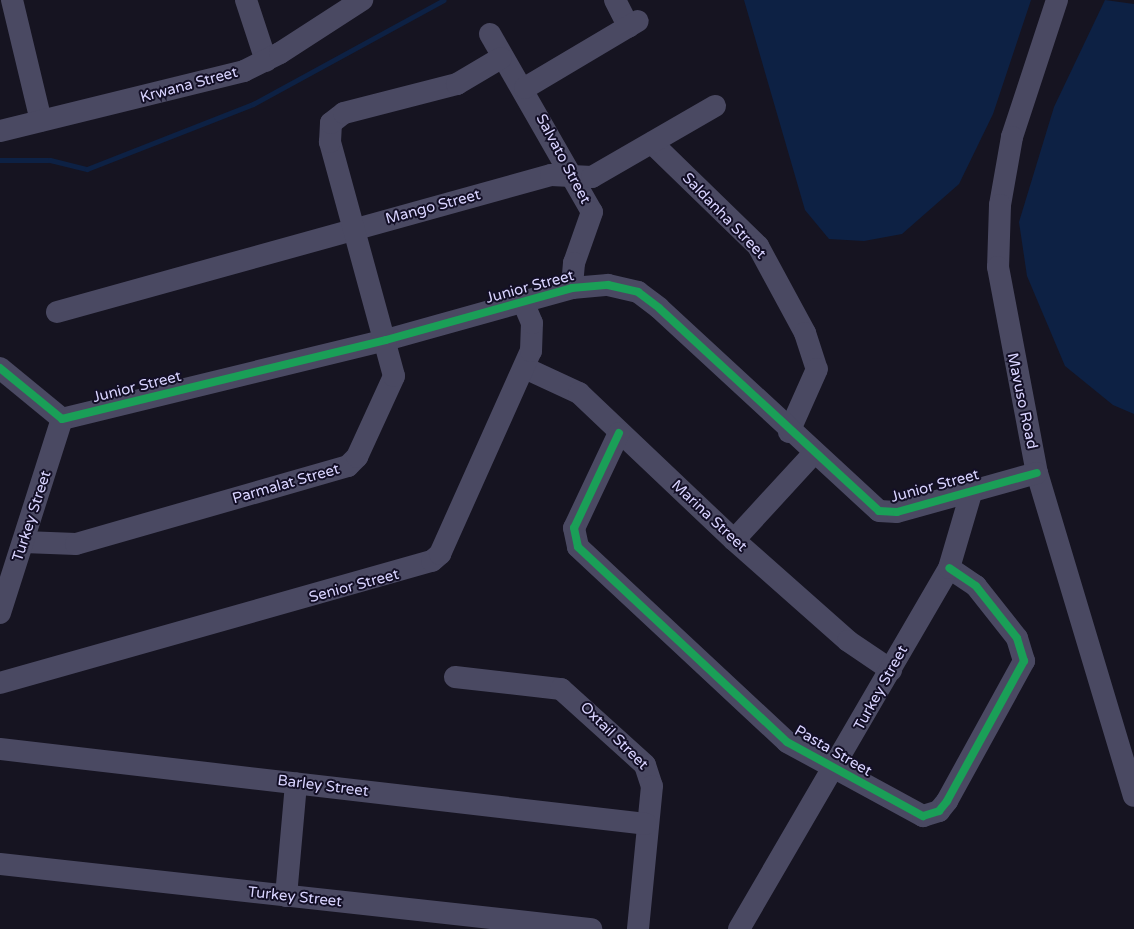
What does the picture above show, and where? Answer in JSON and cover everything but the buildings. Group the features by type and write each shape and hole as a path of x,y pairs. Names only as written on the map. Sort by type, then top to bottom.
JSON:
{"street":[{"path":"246,0 266,61"},
{"name":"Krwana Street","path":"0,131 244,71 266,61 362,0"},
{"path":"525,88 634,24 615,0"},
{"name":"Mavuso Road","path":"1057,0 1012,137 1000,205 998,267 1006,327 1037,473 1134,796"},
{"path":"8,4 41,120"},
{"name":"Salvato Street","path":"490,34 500,58 525,88 592,212 574,263 572,288"},
{"name":"Parmalat Street","path":"24,542 76,544 348,466 392,383 386,340 328,131 344,113 457,84 500,58"},
{"name":"Mango Street","path":"57,312 354,228 551,175 592,176 716,106"},
{"name":"Saldanha Street","path":"652,143 758,246 805,332 817,369 790,432"},
{"name":"Junior Street","path":"62,419 386,340 572,288 608,285 638,292 813,454 879,511 897,512 1037,473"},
{"name":"Senior Street","path":"0,683 432,561 440,554 525,368 534,340 523,302"},
{"path":"0,368 62,419"},
{"name":"Marina Street","path":"525,368 579,393 734,540 848,642 891,670"},
{"name":"Turkey Street","path":"0,613 62,419"},
{"name":"Pasta Street","path":"619,433 574,528 578,547 782,737 914,814 932,814 947,801 1013,687 1024,661 1022,648 976,586 949,568"},
{"path":"734,540 813,454"},
{"name":"Turkey Street","path":"740,929 836,768 949,568 972,490"},
{"name":"Oxtail Street","path":"454,677 550,686 569,693 651,772 638,929"},
{"name":"Barley Street","path":"0,749 646,824"},
{"path":"286,896 296,783"},
{"name":"Turkey Street","path":"0,864 591,929"}],"water":[{"path":"744,0 1031,0 993,114 959,184 902,234 864,241 829,239 805,210"},
{"path":"1105,0 1134,4 1134,414 1113,405 1065,366 1027,276 1019,222 1054,107"}],"waterway":[{"path":"0,160 50,160 87,169 253,104 444,0"}],"cycle path":[{"path":"0,368 62,419 386,340 572,288 608,285 638,292 659,308 879,511 897,512 1037,473"},
{"path":"619,433 574,528 578,547 787,742 923,816 939,811 947,801 1024,661 1017,638 976,586 949,568"}]}
